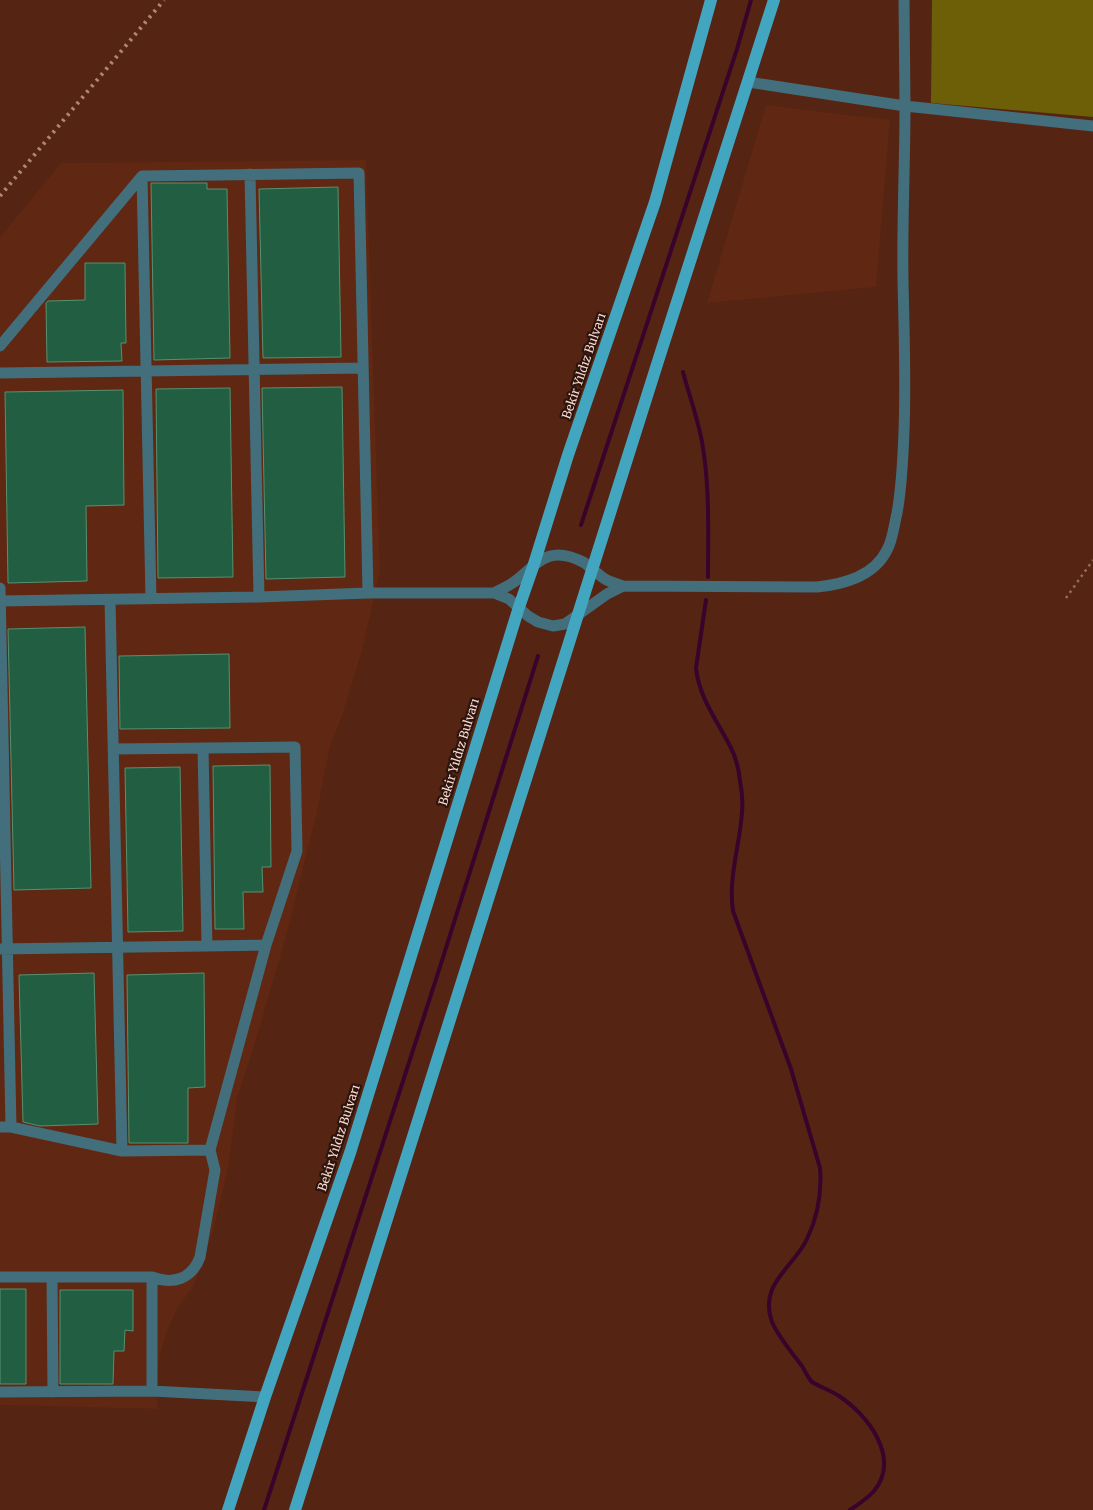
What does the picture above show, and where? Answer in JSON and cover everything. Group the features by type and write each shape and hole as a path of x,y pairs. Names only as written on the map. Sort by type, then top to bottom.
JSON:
{"main road":[{"name":"Bekir Yıldız Bulvarı","path":"228,1510 265,1397 350,1153 518,607 655,202 711,0"},
{"path":"295,1510 774,0"}],"street":[{"path":"494,593 516,580 534,564 548,556 559,554 569,556 593,568 604,578 623,586 828,586 850,581 867,572 882,559 891,541 901,492 904,447 906,357 902,205 905,106 904,0"},
{"path":"748,82 905,106 1093,126"},
{"path":"0,346 142,176 359,172 368,593"},
{"path":"250,174 259,597"},
{"path":"142,176 151,599"},
{"path":"0,373 363,368"},
{"path":"0,601 259,597 368,593 494,593 509,599 528,616 538,622 553,626 565,624 607,594 623,586"},
{"path":"0,588 6,1127 122,1151 210,1150"},
{"path":"110,600 122,1151"},
{"path":"0,1277 152,1277 167,1281 189,1274 198,1263 202,1251 215,1170 210,1150 266,945 297,851 295,746 114,749"},
{"path":"203,748 207,946"},
{"path":"4,948 266,945"},
{"path":"52,1277 52,1392"},
{"path":"152,1277 152,1391"},
{"path":"0,1392 152,1391 265,1397"}],"path":[{"path":"1066,598 1093,560"}],"shaded area":[{"path":"932,0 1093,0 1093,117 931,103"},
{"path":"766,105 890,120 876,287 707,303"},
{"path":"366,160 380,572 361,654 342,716 330,746 317,812 287,933 237,1098 229,1164 214,1228 194,1285 177,1309 165,1336 156,1381 158,1409 0,1405 0,237 61,163"}],"building":[{"path":"151,183 207,183 207,189 227,189 230,358 154,360"},
{"path":"338,187 341,357 263,358 259,189"},
{"path":"85,263 125,263 126,343 121,343 122,361 47,362 46,303 48,301 85,300"},
{"path":"342,387 345,577 266,579 262,388"},
{"path":"230,388 233,577 158,578 156,389"},
{"path":"123,390 124,505 86,506 87,581 8,583 5,392"},
{"path":"85,627 91,888 14,890 8,629"},
{"path":"229,654 230,728 120,729 119,656"},
{"path":"270,765 271,867 262,867 263,892 243,892 244,929 215,929 213,766"},
{"path":"180,767 183,931 128,932 125,768"},
{"path":"94,973 98,1124 40,1126 23,1122 19,975"},
{"path":"204,973 205,1087 188,1088 188,1143 129,1143 127,975"},
{"path":"0,1289 26,1289 26,1384 0,1384"},
{"path":"60,1290 133,1290 133,1331 125,1330 124,1351 114,1351 113,1384 60,1384"}],"waterway":[{"path":"581,525 737,49 751,0"},
{"path":"683,372 698,425 705,459 708,509 708,577"},
{"path":"706,600 696,668 698,679 705,700 731,748 737,764 742,796 741,824 732,886 733,911 791,1069 820,1168 820,1195 814,1222 801,1249 773,1286 769,1309 772,1322 778,1333 812,1382 836,1394 850,1404 870,1426 877,1438 882,1451 884,1465 881,1478 874,1491 850,1510"},
{"path":"264,1510 439,970 538,656"}],"railway":[{"path":"0,196 164,0"}]}
